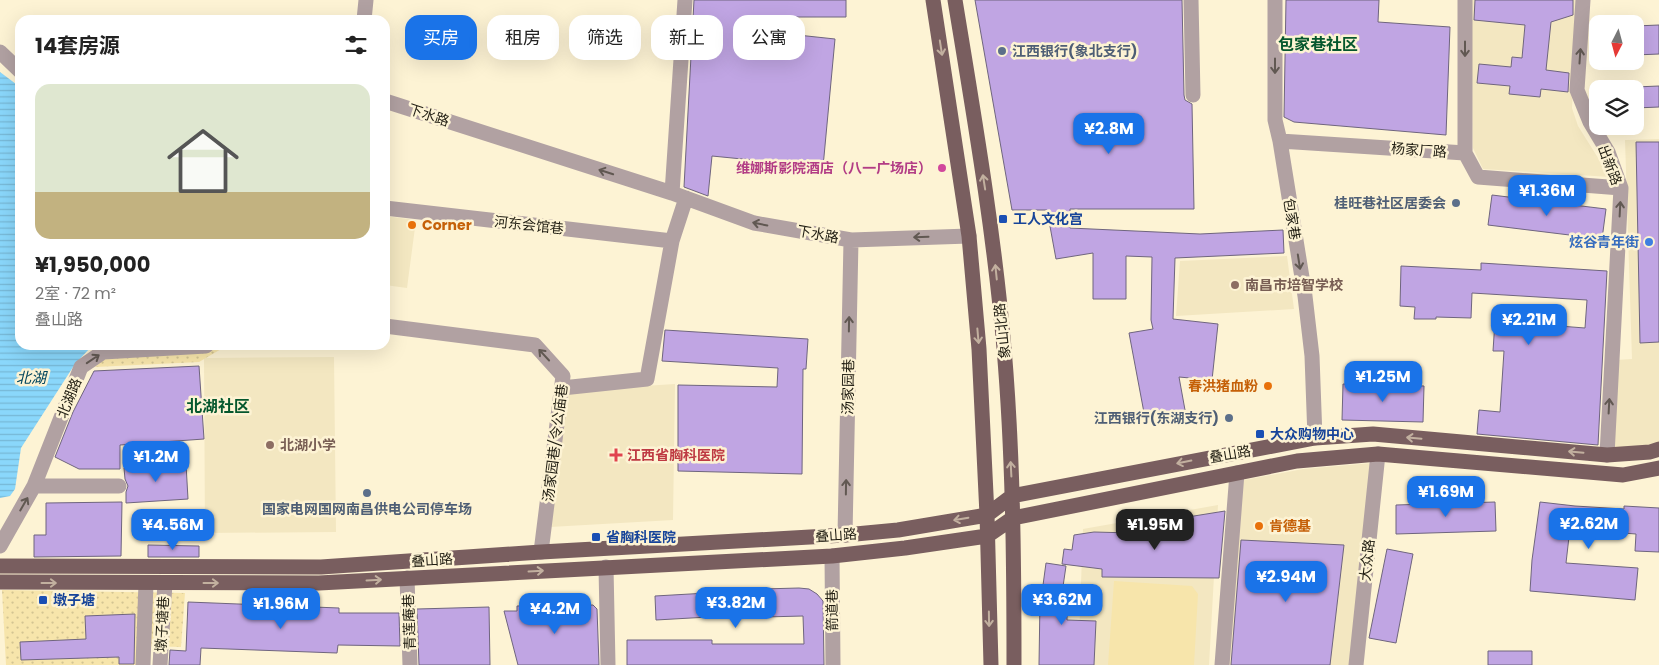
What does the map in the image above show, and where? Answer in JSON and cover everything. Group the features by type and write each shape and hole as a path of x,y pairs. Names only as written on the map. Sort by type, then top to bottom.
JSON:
{"main road":[{"name":"象山北路","path":"933,0 969,236 979,349 988,536 991,665"},
{"name":"象山北路","path":"955,0 991,231 1004,348 1014,518 1014,665"},
{"name":"叠山路","path":"0,566 321,568 541,552 845,535 898,530 987,515 1012,496 1315,438 1373,434 1606,454 1650,452 1659,449"},
{"name":"叠山路","path":"0,582 319,584 832,556 988,536 1014,518 1297,461 1378,454 1623,475 1659,468"}],"lane":[{"path":"364,15 366,0"},
{"path":"562,388 647,379 679,195 685,0"},
{"path":"1191,0 1193,95"},
{"name":"包家巷","path":"1275,0 1275,120 1307,316 1312,356 1315,438"},
{"name":"杨家厂路","path":"1280,142 1465,153 1465,0"},
{"name":"出新路","path":"1583,0 1577,90 1590,122 1608,152 1621,188 1606,454"},
{"path":"0,52 15,66"},
{"name":"下水路","path":"390,103 679,195 754,223 851,240 969,236"},
{"path":"1465,153 1478,177 1621,188"},
{"name":"河东会馆巷","path":"390,209 672,241"},
{"name":"汤家园巷","path":"845,535 851,240"},
{"name":"汤家园巷/令公庙巷","path":"390,327 535,345 563,376 541,552"},
{"name":"北湖路","path":"0,546 34,486 81,368 104,352 138,350"},
{"name":"大众路","path":"1356,665 1378,454"},
{"path":"1222,665 1237,473"},
{"path":"34,486 119,486"},
{"name":"箭道巷","path":"832,556 833,665"},
{"path":"606,567 608,665"},
{"name":"青莲庵巷","path":"407,578 410,665"},
{"path":"143,665 146,583"},
{"name":"墩子塘巷","path":"160,665 165,583"}],"shaded area":[{"path":"1471,0 1577,0 1572,108 1578,126 1610,177 1483,169 1473,148"},
{"path":"1659,139 1659,457 1609,461 1616,360 1632,359 1625,140"},
{"path":"390,217 416,220 407,288 390,286"},
{"name":"南昌市培智学校","path":"1287,256 1294,309 1176,316 1180,261"},
{"path":"162,350 219,350 199,362 95,367 104,356"},
{"name":"北湖小学","path":"334,357 336,532 205,533 204,358"},
{"name":"江西省胸科医院","path":"675,384 673,520 550,527 564,391"},
{"name":"大众购物中心","path":"1384,462 1359,665 1218,665 1233,482 1303,469"},
{"path":"1218,505 1209,665 1078,665 1083,529"},
{"path":"1114,581 1192,586 1198,594 1194,665 1108,665"},
{"path":"2,590 185,593 181,647 142,646 142,665 6,665"}],"water":[{"name":"北湖","path":"0,72 15,83 15,350 88,350 75,364 21,448 15,489 10,496 0,498"}],"building":[{"path":"694,0 846,0 846,17 733,15 733,60 805,60 805,36 835,39 823,167 712,156 708,196 684,187 691,60 723,60 723,15 693,15"},
{"path":"975,0 1182,0 1184,95 1185,100 1192,104 1194,209 1070,209 1070,228 1200,234 1283,230 1284,253 1175,258 1173,319 1218,324 1212,380 1179,377 1185,410 1145,418 1129,333 1153,329 1151,320 1152,257 1126,256 1126,299 1093,299 1093,253 1056,259 1047,210 1012,210"},
{"path":"1286,0 1379,0 1378,22 1450,27 1446,135 1294,122 1284,117"},
{"path":"1475,0 1573,0 1573,15 1551,22 1546,70 1569,73 1568,92 1541,89 1540,97 1509,94 1510,86 1477,83 1479,64 1511,67 1512,57 1522,58 1525,25 1474,20"},
{"path":"1659,25 1659,54 1644,55 1644,26"},
{"path":"1659,86 1659,107 1644,108 1644,87"},
{"name":"炫谷青年街","path":"1636,142 1659,142 1659,342 1640,343"},
{"path":"1492,195 1606,209 1602,239 1488,225"},
{"path":"1481,263 1607,271 1598,445 1477,434 1479,410 1500,412 1504,351 1493,351 1495,321 1585,328 1587,300 1472,293 1471,318 1436,317 1436,319 1414,319 1415,307 1400,306 1401,266 1481,270"},
{"path":"665,330 808,339 806,369 803,369 802,474 678,471 678,385 777,387 778,368 662,361"},
{"path":"199,366 204,439 120,445 120,469 79,469 55,457 73,412 94,371"},
{"path":"1343,384 1424,386 1423,422 1342,420"},
{"path":"186,464 188,499 126,503 128,486 124,468"},
{"path":"122,502 121,556 34,557 34,535 46,535 46,503"},
{"path":"1495,502 1496,531 1396,534 1396,505"},
{"path":"1540,502 1624,509 1624,506 1659,508 1659,552 1635,551 1636,534 1623,533 1623,531 1570,528 1566,563 1638,568 1635,600 1530,591"},
{"path":"1225,511 1219,578 1102,577 1102,569 1062,564 1064,549 1072,550 1074,535 1094,532 1169,534 1169,520"},
{"path":"1241,540 1344,545 1330,665 1231,665"},
{"path":"148,545 199,546 199,557 148,557"},
{"path":"1387,549 1413,554 1396,643 1369,638"},
{"path":"1046,563 1066,566 1061,600 1067,600 1067,620 1096,621 1094,665 1039,665 1040,600"},
{"path":"809,589 823,601 824,665 627,665 627,640 712,640 712,644 804,644 803,616 726,618 726,616 656,620 655,596 725,592 725,590"},
{"path":"188,602 339,608 339,613 399,613 400,646 338,645 337,653 201,648 200,665 169,665 170,650 186,651"},
{"path":"593,605 597,609 599,665 518,665 504,611 517,611 517,606"},
{"path":"489,607 490,665 419,665 417,609"},
{"path":"135,614 134,664 119,664 119,657 21,660 20,642 86,639 85,616"},
{"path":"1488,651 1532,651 1532,665 1488,665"}],"place":[{"name":"江西银行(象北支行)","path":"1002,51"},
{"name":"维娜斯影院酒店（八一广场店）","path":"942,168"},
{"name":"桂旺巷社区居委会","path":"1456,203"},
{"name":"工人文化宫","path":"1003,219"},
{"name":"Corner","path":"412,225"},
{"name":"炫谷青年街","path":"1649,242"},
{"name":"南昌市培智学校","path":"1235,285"},
{"name":"春洪猪血粉","path":"1268,386"},
{"name":"江西银行(东湖支行)","path":"1229,418"},
{"name":"大众购物中心","path":"1260,434"},
{"name":"北湖小学","path":"270,445"},
{"name":"江西省胸科医院","path":"616,455"},
{"name":"国家电网国网南昌供电公司停车场","path":"367,493"},
{"name":"肯德基","path":"1259,526"},
{"name":"省胸科医院","path":"596,537"},
{"name":"墩子塘","path":"43,600"}],"district":[{"name":"包家巷社区","path":"1318,44"},
{"name":"北湖社区","path":"218,406"}]}
